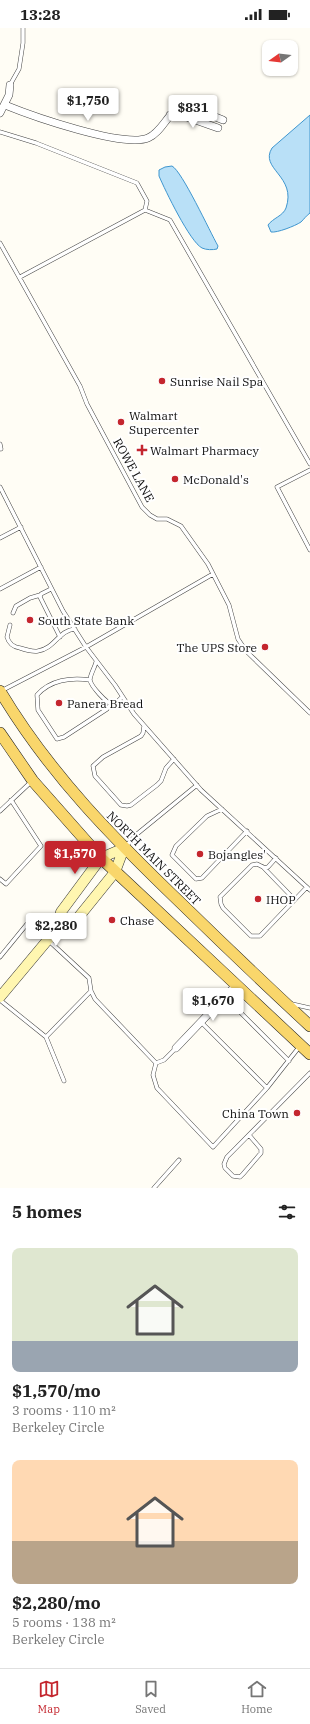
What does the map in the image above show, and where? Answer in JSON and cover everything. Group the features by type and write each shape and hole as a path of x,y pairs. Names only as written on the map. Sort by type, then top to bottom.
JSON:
{"main road":[{"name":"NORTH MAIN STREET","path":"0,691 22,726 50,765 93,816 124,848 310,1026"},
{"path":"0,733 3,746 101,858 310,1054"}],"street":[{"path":"0,113 6,105 10,85"},
{"path":"6,105 36,117 73,128 131,140 146,139 155,134 169,115 181,106 186,105 224,120"},
{"path":"169,115 181,115 218,128"},
{"path":"0,998 56,930 61,912 101,858 124,848"},
{"path":"56,930 73,924 115,872 124,848"},
{"path":"176,1048 200,1021 237,984"}],"lane":[{"path":"10,85 19,69 23,43 23,28"},
{"path":"0,132 36,143 137,183 147,201 145,210 20,277"},
{"path":"145,210 170,220 310,464"},
{"name":"ROWE LANE","path":"0,243 80,386 87,404 137,500 150,516 157,519 167,520 181,526 213,574 229,605 238,639 246,651 310,713"},
{"path":"0,444 1,449"},
{"path":"310,470 277,487 310,550"},
{"path":"0,487 41,567 51,590 75,630 96,662 115,685 122,697 144,726 197,785 308,888 294,899 260,936 257,937 251,936 223,908 220,897 252,865 257,864 263,867 294,899"},
{"path":"0,500 6,497"},
{"path":"0,538 21,527"},
{"path":"0,589 41,567"},
{"path":"0,691 86,647 213,574"},
{"path":"13,612 16,606 30,598 51,590"},
{"path":"40,595 40,599 60,637"},
{"path":"10,625 7,637 10,644 14,647 39,651 53,644 68,630 75,630"},
{"path":"96,662 90,680 92,686 107,702 111,704"},
{"path":"90,680 77,678 64,680 41,691 37,695 38,710 57,739 64,737 107,709 111,704 117,702 122,697"},
{"path":"144,726 143,733 137,739 103,757 93,766 95,776 121,805 131,806 157,785 161,781 166,768 174,759"},
{"path":"0,811 33,780"},
{"path":"124,848 137,834 197,785"},
{"path":"0,879 6,884 41,846 11,800"},
{"path":"222,809 207,816 176,846 172,855 196,879 202,878 247,831"},
{"path":"263,867 268,867 276,858"},
{"path":"0,957 27,924 48,940 89,978 91,990 95,999 156,1063"},
{"path":"46,1037 91,990"},
{"path":"225,997 289,1061"},
{"path":"0,998 46,1037 64,1081"},
{"path":"283,1001 301,1007 310,1008"},
{"path":"200,1021 267,1088"},
{"path":"156,1063 153,1075 157,1088 213,1147 267,1088 301,1045"},
{"path":"156,1063 164,1060 176,1048"},
{"path":"249,1135 261,1149 261,1153 243,1174 240,1176 233,1176 225,1168 224,1164 227,1157 310,1073"},
{"path":"154,1188 179,1160"}],"water":[{"path":"310,115 310,213 301,222 295,225 271,232 268,225 285,211 288,197 287,188 270,162 269,155 272,148"},
{"path":"172,166 177,170 189,190 218,246 217,249 205,249 197,244 178,215 159,176 159,170"}],"place":[{"name":"Sunrise Nail Spa","path":"162,381"},
{"name":"Walmart Supercenter","path":"121,422"},
{"name":"Walmart Pharmacy","path":"142,450"},
{"name":"McDonald's","path":"175,479"},
{"name":"South State Bank","path":"30,620"},
{"name":"The UPS Store","path":"265,647"},
{"name":"Panera Bread","path":"59,703"},
{"name":"Bojangles'","path":"200,854"},
{"name":"IHOP","path":"258,899"},
{"name":"Chase","path":"112,920"},
{"name":"China Town","path":"297,1113"}]}
